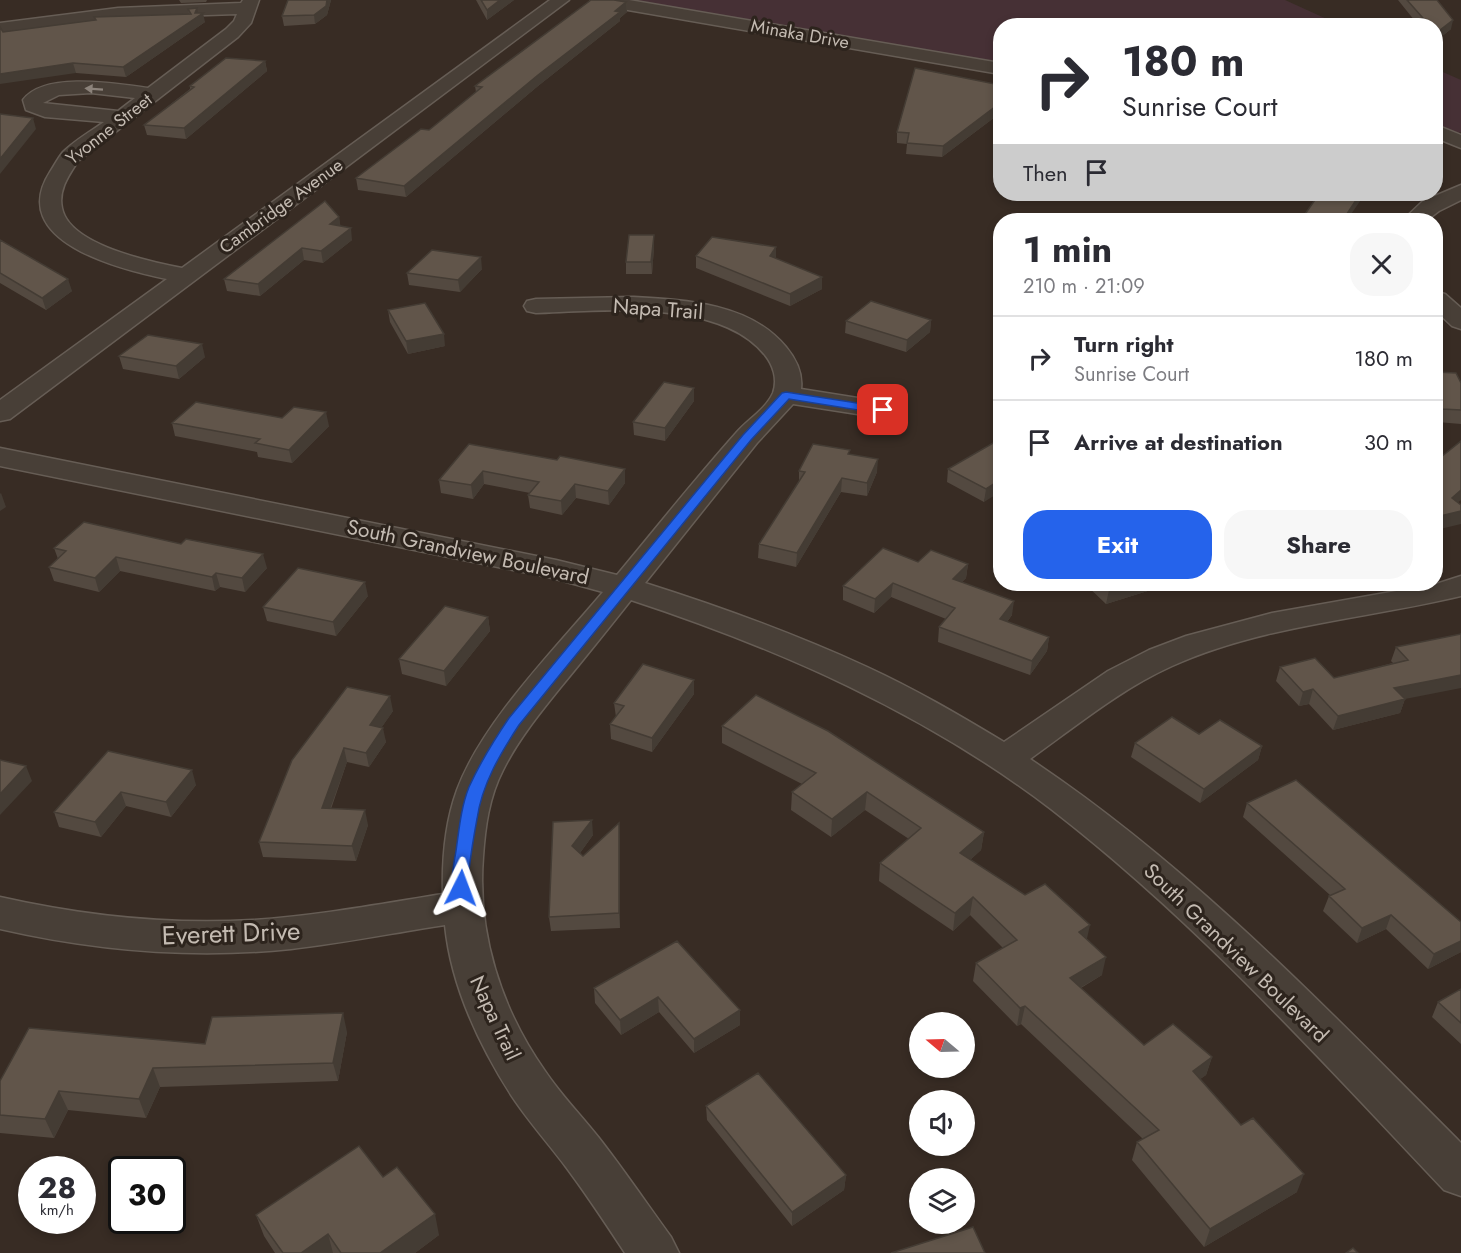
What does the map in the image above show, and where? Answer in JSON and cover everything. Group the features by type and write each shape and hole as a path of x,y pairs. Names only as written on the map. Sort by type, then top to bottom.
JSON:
{"street":[{"name":"Cambridge Avenue","path":"0,413 561,0"},
{"name":"Minaka Drive","path":"599,0 993,68"},
{"path":"35,4 48,21"},
{"name":"Yvonne Street","path":"187,276 149,269 102,254 70,236 56,223 49,209 47,192 55,173 76,152 232,33 242,23 250,4"},
{"path":"0,28 118,13 250,4"},
{"path":"122,117 45,111 33,106 33,100 51,91 72,88 153,93"},
{"path":"1443,134 1461,142"},
{"path":"1443,200 1461,192"},
{"path":"1422,213 1442,201"},
{"path":"1443,305 1461,321"},
{"name":"Napa Trail","path":"536,306 670,306 719,314 759,332 777,349 788,371 786,395 747,437 624,586 497,746 477,788 461,870 462,907 474,973 488,1011 522,1075 584,1155 654,1253"},
{"path":"786,395 883,410"},
{"name":"South Grandview Boulevard","path":"0,457 544,567 624,586 735,622 828,661 893,693 1005,759 1125,847 1208,919 1461,1175"},
{"path":"1443,590 1461,586"},
{"path":"1005,759 1118,680 1161,658 1258,626 1436,591"},
{"name":"Everett Drive","path":"0,913 84,930 143,936 216,937 290,933 462,907"}],"shaded area":[{"path":"634,0 1285,0 1325,18 993,18 993,63"},
{"path":"1443,72 1461,80 1461,132 1443,128"}],"building":[{"path":"288,0 327,0 326,6 314,15 282,16"},
{"path":"481,0 500,0 487,10"},
{"path":"591,0 626,2 615,11 620,12 538,75 404,186 356,178 421,129 429,130 482,87 475,86"},
{"path":"1407,0 1437,0 1453,20 1443,28 1443,18 1423,18"},
{"path":"197,8 195,13 203,13 123,67 73,63 0,74 0,27 3,32 96,20 94,17 191,14 188,9"},
{"path":"226,58 265,61 184,128 144,125 194,87 190,86"},
{"path":"915,68 993,84 993,108 943,146 907,143 909,133 897,132"},
{"path":"0,114 33,118 0,159"},
{"path":"325,201 339,217 330,224 351,228 321,251 302,248 258,284 224,279"},
{"path":"1314,201 1355,201 1348,213 1306,213"},
{"path":"629,235 654,235 651,262 626,262"},
{"path":"712,237 776,247 770,256 822,277 790,294 696,256"},
{"path":"0,240 68,279 42,298 0,273"},
{"path":"432,250 481,257 458,280 407,273"},
{"path":"871,301 931,320 907,340 846,321"},
{"path":"425,303 444,334 406,341 388,310"},
{"path":"148,335 202,344 176,366 119,356"},
{"path":"1443,372 1456,373 1461,383 1461,410 1443,409"},
{"path":"664,382 694,388 665,428 633,422"},
{"path":"196,402 282,418 294,407 326,412 289,450 255,443 260,439 172,423"},
{"path":"1461,441 1461,490 1452,498 1461,505 1461,511 1443,515 1443,455"},
{"path":"993,443 993,484 986,489 948,469"},
{"path":"469,444 557,460 560,456 625,469 608,491 575,484 561,501 528,495 539,482 483,471 471,485 439,480"},
{"path":"813,444 850,450 848,454 878,459 867,483 842,478 797,553 759,544 805,472 799,471"},
{"path":"84,522 181,544 186,539 263,554 242,578 216,573 212,577 116,557 95,578 49,567 66,551 54,548"},
{"path":"883,548 918,562 931,550 968,564 953,579 1014,601 1000,619 1049,637 1032,661 939,627 955,608 893,583 875,599 843,586"},
{"path":"298,568 365,582 333,622 263,607"},
{"path":"445,606 488,617 444,671 399,659"},
{"path":"1461,634 1461,675 1394,688 1405,699 1338,716 1313,689 1303,692 1280,667 1315,658 1334,678 1408,660 1396,647"},
{"path":"643,664 694,680 652,738 610,724 624,706 614,703"},
{"path":"347,687 390,696 370,725 383,728 366,753 344,748 322,808 365,810 352,846 259,842 292,760"},
{"path":"756,695 828,731 984,832 960,853 1025,895 1045,884 1090,925 1079,932 1106,957 1070,978 1144,1045 1173,1024 1212,1057 1193,1071 1241,1125 1253,1118 1304,1174 1210,1229 1137,1142 1159,1130 1025,1006 1020,1008 976,963 1017,940 973,897 955,913 880,863 921,828 867,792 832,819 792,792 816,773 722,726"},
{"path":"1172,717 1199,734 1220,720 1262,746 1204,789 1135,743"},
{"path":"108,751 192,770 166,802 121,792 95,822 54,812"},
{"path":"0,760 26,766 0,794"},
{"path":"1296,780 1461,922 1461,941 1434,954 1391,915 1362,928 1329,896 1345,889 1247,803"},
{"path":"592,820 572,846 583,856 619,823 619,913 549,917 553,822"},
{"path":"677,941 740,1010 694,1039 658,997 620,1020 594,988"},
{"path":"1461,989 1461,1023 1438,1002"},
{"path":"343,1013 333,1063 153,1068 139,1099 59,1091 45,1119 0,1115 0,1081 29,1028 205,1044 212,1017"},
{"path":"758,1073 846,1175 792,1212 706,1106"},
{"path":"359,1146 383,1177 397,1167 435,1214 380,1253 341,1253 328,1234 301,1253 283,1253 256,1215"},
{"path":"975,1231 985,1253 891,1253 951,1234 975,1234"},
{"path":"1353,1248 1358,1253 1346,1253"}],"route":[{"path":"461,888 461,870 470,815 477,788 497,746 624,586 747,437 786,395 883,410"}]}
